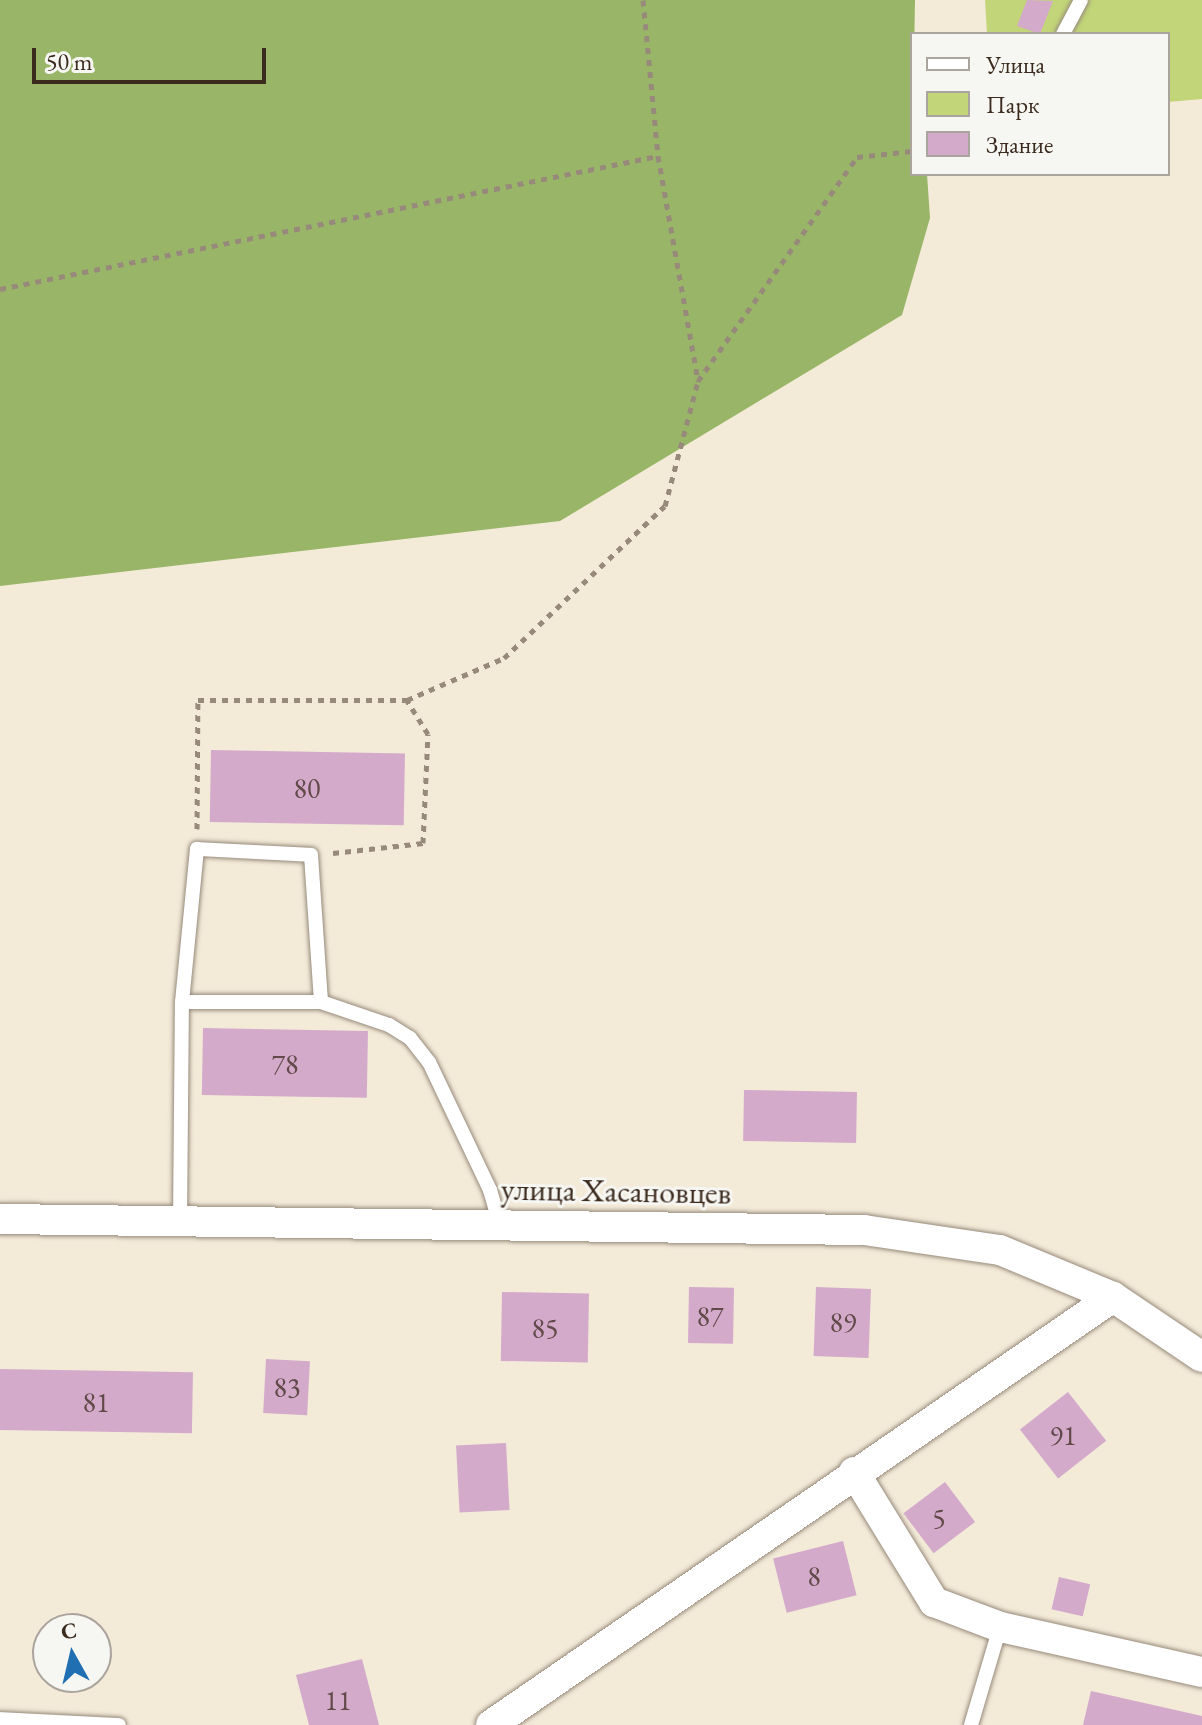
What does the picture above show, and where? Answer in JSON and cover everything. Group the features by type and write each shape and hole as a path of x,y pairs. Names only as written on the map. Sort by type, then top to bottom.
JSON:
{"street":[{"name":"улица Хасановцев","path":"0,1219 864,1230 1000,1250 1113,1297 1202,1357"},
{"path":"491,1725 854,1472 1113,1297"},
{"path":"854,1472 934,1602 1000,1627 1202,1672"}],"lane":[{"path":"1064,32 1081,0"},
{"path":"180,1223 182,1002 197,849 311,855 321,1002"},
{"path":"182,1002 321,1002 389,1025 410,1038 429,1062 490,1190 500,1226"},
{"path":"971,1725 1000,1627"},
{"path":"0,1719 119,1725"}],"path":[{"path":"643,0 658,156 698,381"},
{"path":"197,849 198,700 407,700 504,658 665,506 698,381 857,157 910,151"},
{"path":"0,289 658,156"},
{"path":"311,855 423,843 428,734 407,700"}],"green space":[{"path":"0,0 915,0 914,32 910,32 910,176 927,176 930,218 902,315 560,521 0,586"},
{"path":"985,0 1202,0 1202,99 1170,102 1170,32 987,32"}],"building":[{"path":"1027,0 1053,1 1041,32 1017,26"},
{"path":"211,750 405,753 404,825 210,822"},
{"path":"203,1028 368,1031 367,1098 202,1095"},
{"path":"744,1090 857,1092 856,1143 743,1141"},
{"path":"689,1287 734,1288 733,1344 688,1343"},
{"path":"816,1287 871,1289 869,1358 814,1356"},
{"path":"502,1292 589,1294 588,1363 501,1361"},
{"path":"266,1359 310,1361 307,1415 263,1413"},
{"path":"0,1369 193,1372 192,1433 0,1430"},
{"path":"1068,1392 1106,1441 1058,1478 1020,1430"},
{"path":"506,1443 510,1510 460,1513 456,1446"},
{"path":"945,1482 975,1522 934,1553 903,1513"},
{"path":"843,1541 857,1595 787,1613 773,1558"},
{"path":"1059,1577 1090,1584 1083,1616 1052,1609"},
{"path":"362,1659 379,1725 309,1725 296,1675"},
{"path":"1091,1691 1202,1716 1202,1725 1083,1725"}]}
